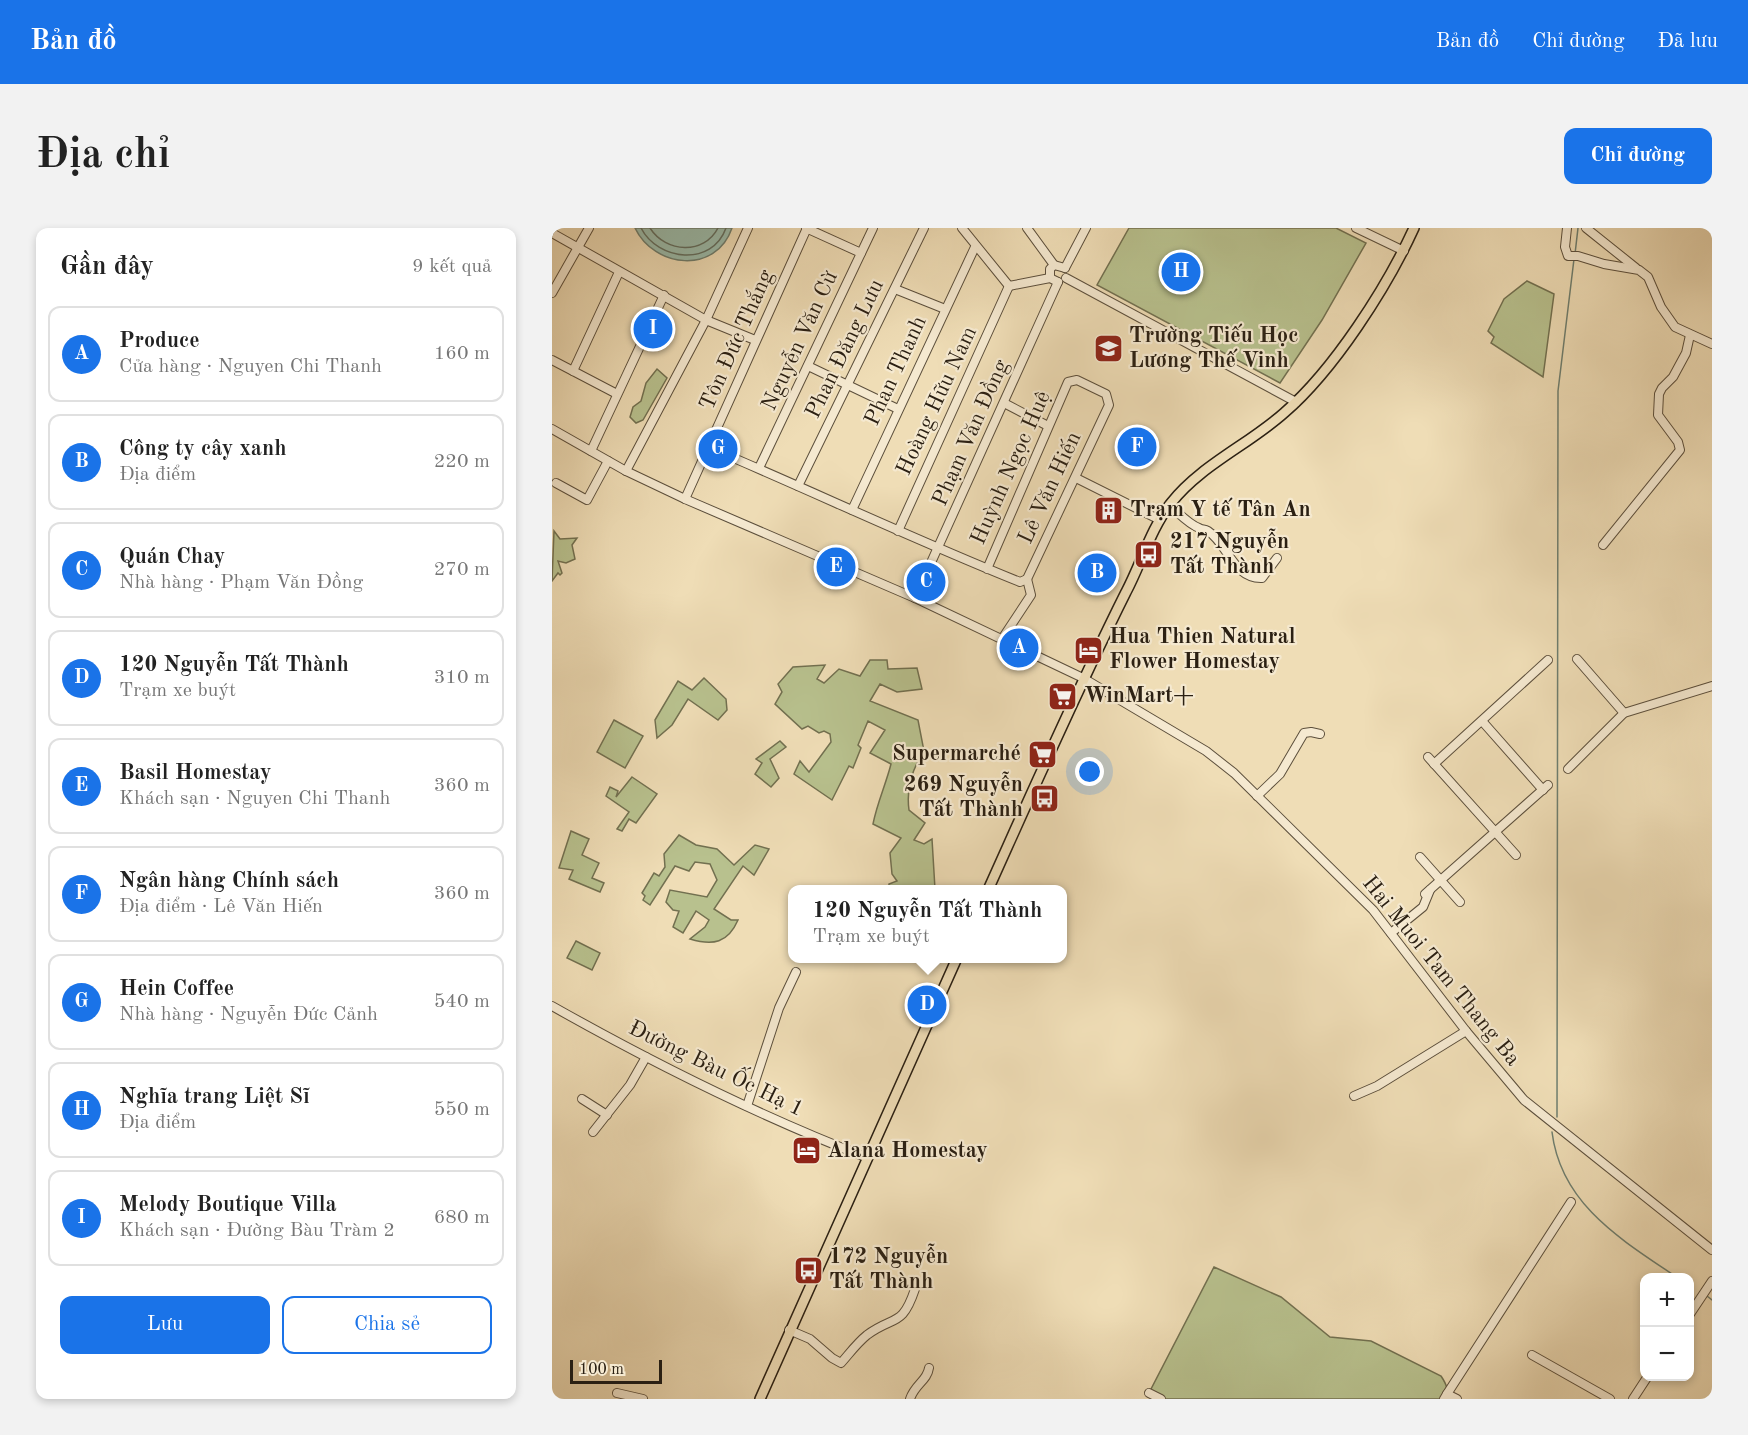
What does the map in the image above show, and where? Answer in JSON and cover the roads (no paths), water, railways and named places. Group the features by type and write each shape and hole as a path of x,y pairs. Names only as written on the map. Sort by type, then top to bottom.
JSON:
{"main road":[{"path":"990,885 1083,678 1169,505 1201,472 1238,449 1296,402 1383,289 1414,228"},
{"path":"760,1399 955,963"}],"street":[{"path":"552,293 589,228"},
{"path":"626,471 706,320 748,228"},
{"path":"807,228 861,253"},
{"name":"Tôn Đức Thắng","path":"685,499 807,228"},
{"name":"Nguyễn Văn Cừ","path":"759,468 873,228"},
{"name":"Phan Đăng Lưu","path":"798,486 924,228"},
{"path":"962,228 975,247 1009,286 1050,278 1058,282 1066,278"},
{"path":"1027,228 1054,265 1065,268"},
{"path":"1066,278 1065,268 1086,228"},
{"path":"1356,228 1404,251"},
{"path":"1568,228 1564,247 1568,256 1578,256 1604,264 1639,270"},
{"path":"1586,228 1648,277 1667,318 1675,327 1712,344"},
{"path":"552,233 706,320 755,340"},
{"name":"Phan Thanh","path":"852,510 975,247"},
{"path":"1050,278 1050,269 1054,265"},
{"path":"573,371 619,272"},
{"path":"1066,278 1296,402"},
{"name":"Phạm Văn Đồng","path":"915,598 1058,282"},
{"name":"Hoàng Hữu Nam","path":"898,531 1009,286"},
{"path":"895,289 945,309"},
{"path":"591,451 664,295"},
{"path":"1603,545 1680,450 1678,442 1660,419 1657,410 1659,392 1675,374 1687,350 1690,335"},
{"path":"552,360 617,394"},
{"path":"808,366 898,409"},
{"name":"Lê Văn Hiến","path":"1002,639 1031,595 1023,581 1076,478 1109,405 1106,394 1077,380 1068,382"},
{"name":"Huỳnh Ngọc Huệ","path":"987,569 1068,382"},
{"path":"1005,403 1048,426"},
{"name":"Hai Muoi Tam Thang Ba","path":"552,429 626,471 685,499 915,598 1083,678 1206,751 1257,796 1373,910 1466,1030 1524,1100 1712,1250"},
{"path":"708,447 938,549 1023,581"},
{"path":"556,483 587,500 608,461"},
{"path":"1076,478 1160,520"},
{"path":"1169,505 1197,528 1207,530 1224,547 1232,562 1246,573 1262,578 1276,558"},
{"path":"1577,659 1624,713"},
{"path":"1516,855 1431,760 1482,721 1548,660"},
{"path":"1568,769 1624,713 1712,687"},
{"path":"1390,933 1423,908 1428,892 1545,787 1482,721"},
{"path":"1257,796 1280,774 1304,733 1320,734"},
{"path":"1420,857 1460,902"},
{"path":"747,1106 779,1008 796,972"},
{"name":"Đường Bàu Ốc Hạ 1","path":"552,1006 646,1057 747,1106 868,1158"},
{"path":"1354,1096 1377,1086 1466,1030"},
{"path":"593,1132 630,1085 646,1057"},
{"path":"582,1099 607,1115"},
{"path":"1457,1399 1445,1396 1571,1202"},
{"path":"1694,1307 1712,1281"},
{"path":"789,1330 810,1339 841,1363 866,1336 903,1315 909,1308 915,1289"},
{"path":"1532,1355 1610,1399"},
{"path":"910,1399 915,1386 927,1377 929,1368"},
{"path":"1633,1399 1645,1381"},
{"path":"617,1393 643,1399"},
{"path":"1149,1393 1161,1399"}],"water":[{"path":"635,228 732,228 724,243 713,253 699,259 685,261 670,258 656,251 644,241"}],"waterway":[{"path":"1575,254 1578,228"},
{"path":"1557,1117 1558,391 1574,259"},
{"path":"1552,1132 1558,1158 1581,1200 1616,1234 1671,1273"},
{"path":"1707,1296 1712,1300"}],"place":[{"name":"Nghĩa trang Liệt Sĩ","path":"1181,272"},
{"name":"Melody Boutique Villa","path":"653,329"},
{"name":"Trường Tiếu Học Lương Thế Vinh","path":"1108,349"},
{"name":"Ngân hàng Chính sách","path":"1137,447"},
{"name":"Hein Coffee","path":"718,449"},
{"name":"Trạm Y tế Tân An","path":"1109,510"},
{"name":"217 Nguyễn Tất Thành","path":"1149,555"},
{"name":"Basil Homestay","path":"836,567"},
{"name":"Công ty cây xanh","path":"1097,573"},
{"name":"Quán Chay","path":"926,582"},
{"name":"Produce","path":"1019,648"},
{"name":"Hua Thien Natural Flower Homestay","path":"1088,650"},
{"name":"WinMart+","path":"1063,696"},
{"name":"Supermarché","path":"1042,754"},
{"name":"269 Nguyễn Tất Thành","path":"1044,798"},
{"name":"120 Nguyễn Tất Thành","path":"927,1005"},
{"name":"Alana Homestay","path":"806,1151"},
{"name":"172 Nguyễn Tất Thành","path":"808,1270"}]}
